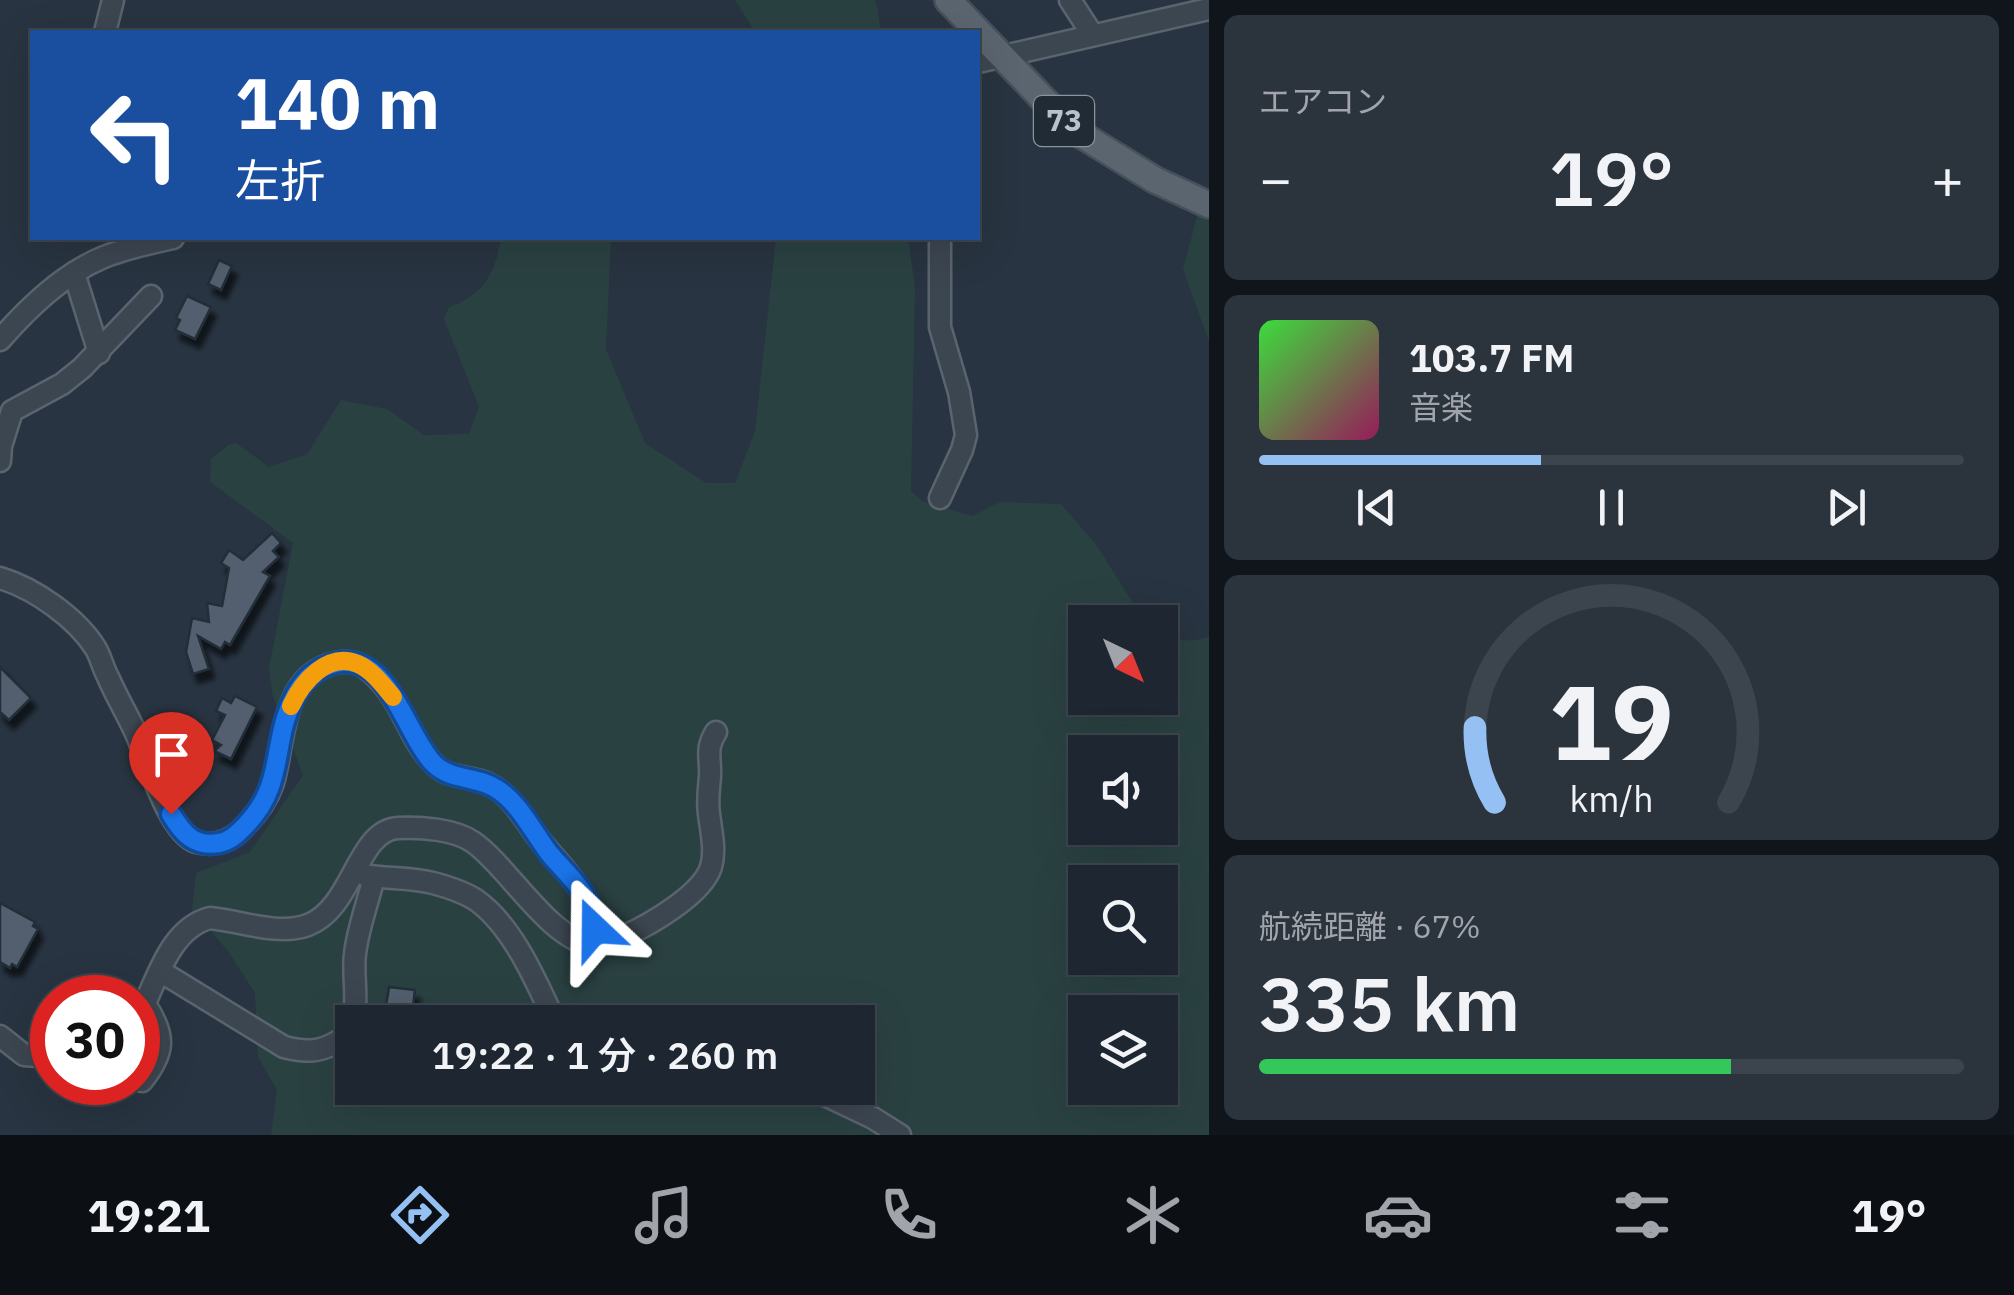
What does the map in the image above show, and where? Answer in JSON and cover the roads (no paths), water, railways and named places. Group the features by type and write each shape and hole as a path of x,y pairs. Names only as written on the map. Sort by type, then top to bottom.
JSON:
{"main road":[{"name":"73","path":"948,0 977,30"},
{"name":"73","path":"980,33 1072,129 1155,180 1209,205"}],"street":[{"path":"106,30 113,0"},
{"path":"1070,0 1092,34"},
{"path":"980,62 1209,8"},
{"path":"0,340 21,316 74,273 105,256 165,240"},
{"path":"940,240 940,327 959,392 966,435 940,498"},
{"path":"74,273 99,353"},
{"path":"1,465 1,446 12,411 62,384 99,353 152,296"},
{"path":"0,578 41,596 98,652 155,784 188,838 210,844 225,842 248,823 267,797 290,706 303,683 314,672 332,664 356,662 369,670 396,700 433,763 447,772 484,782 513,802 585,896 595,921 592,945"},
{"path":"160,972 284,1048 317,1052 344,1038 354,1015 355,954 365,875 372,842 387,829 433,830 464,837 476,844 552,922 572,937 592,945 609,943 640,930 704,880 710,868 709,745 716,732"},
{"path":"159,975 177,940 199,921 210,918 281,929 309,924 365,875 431,882 480,903 511,938 546,1005"},
{"path":"0,1036 30,1055"},
{"path":"846,1105 900,1135"}]}
